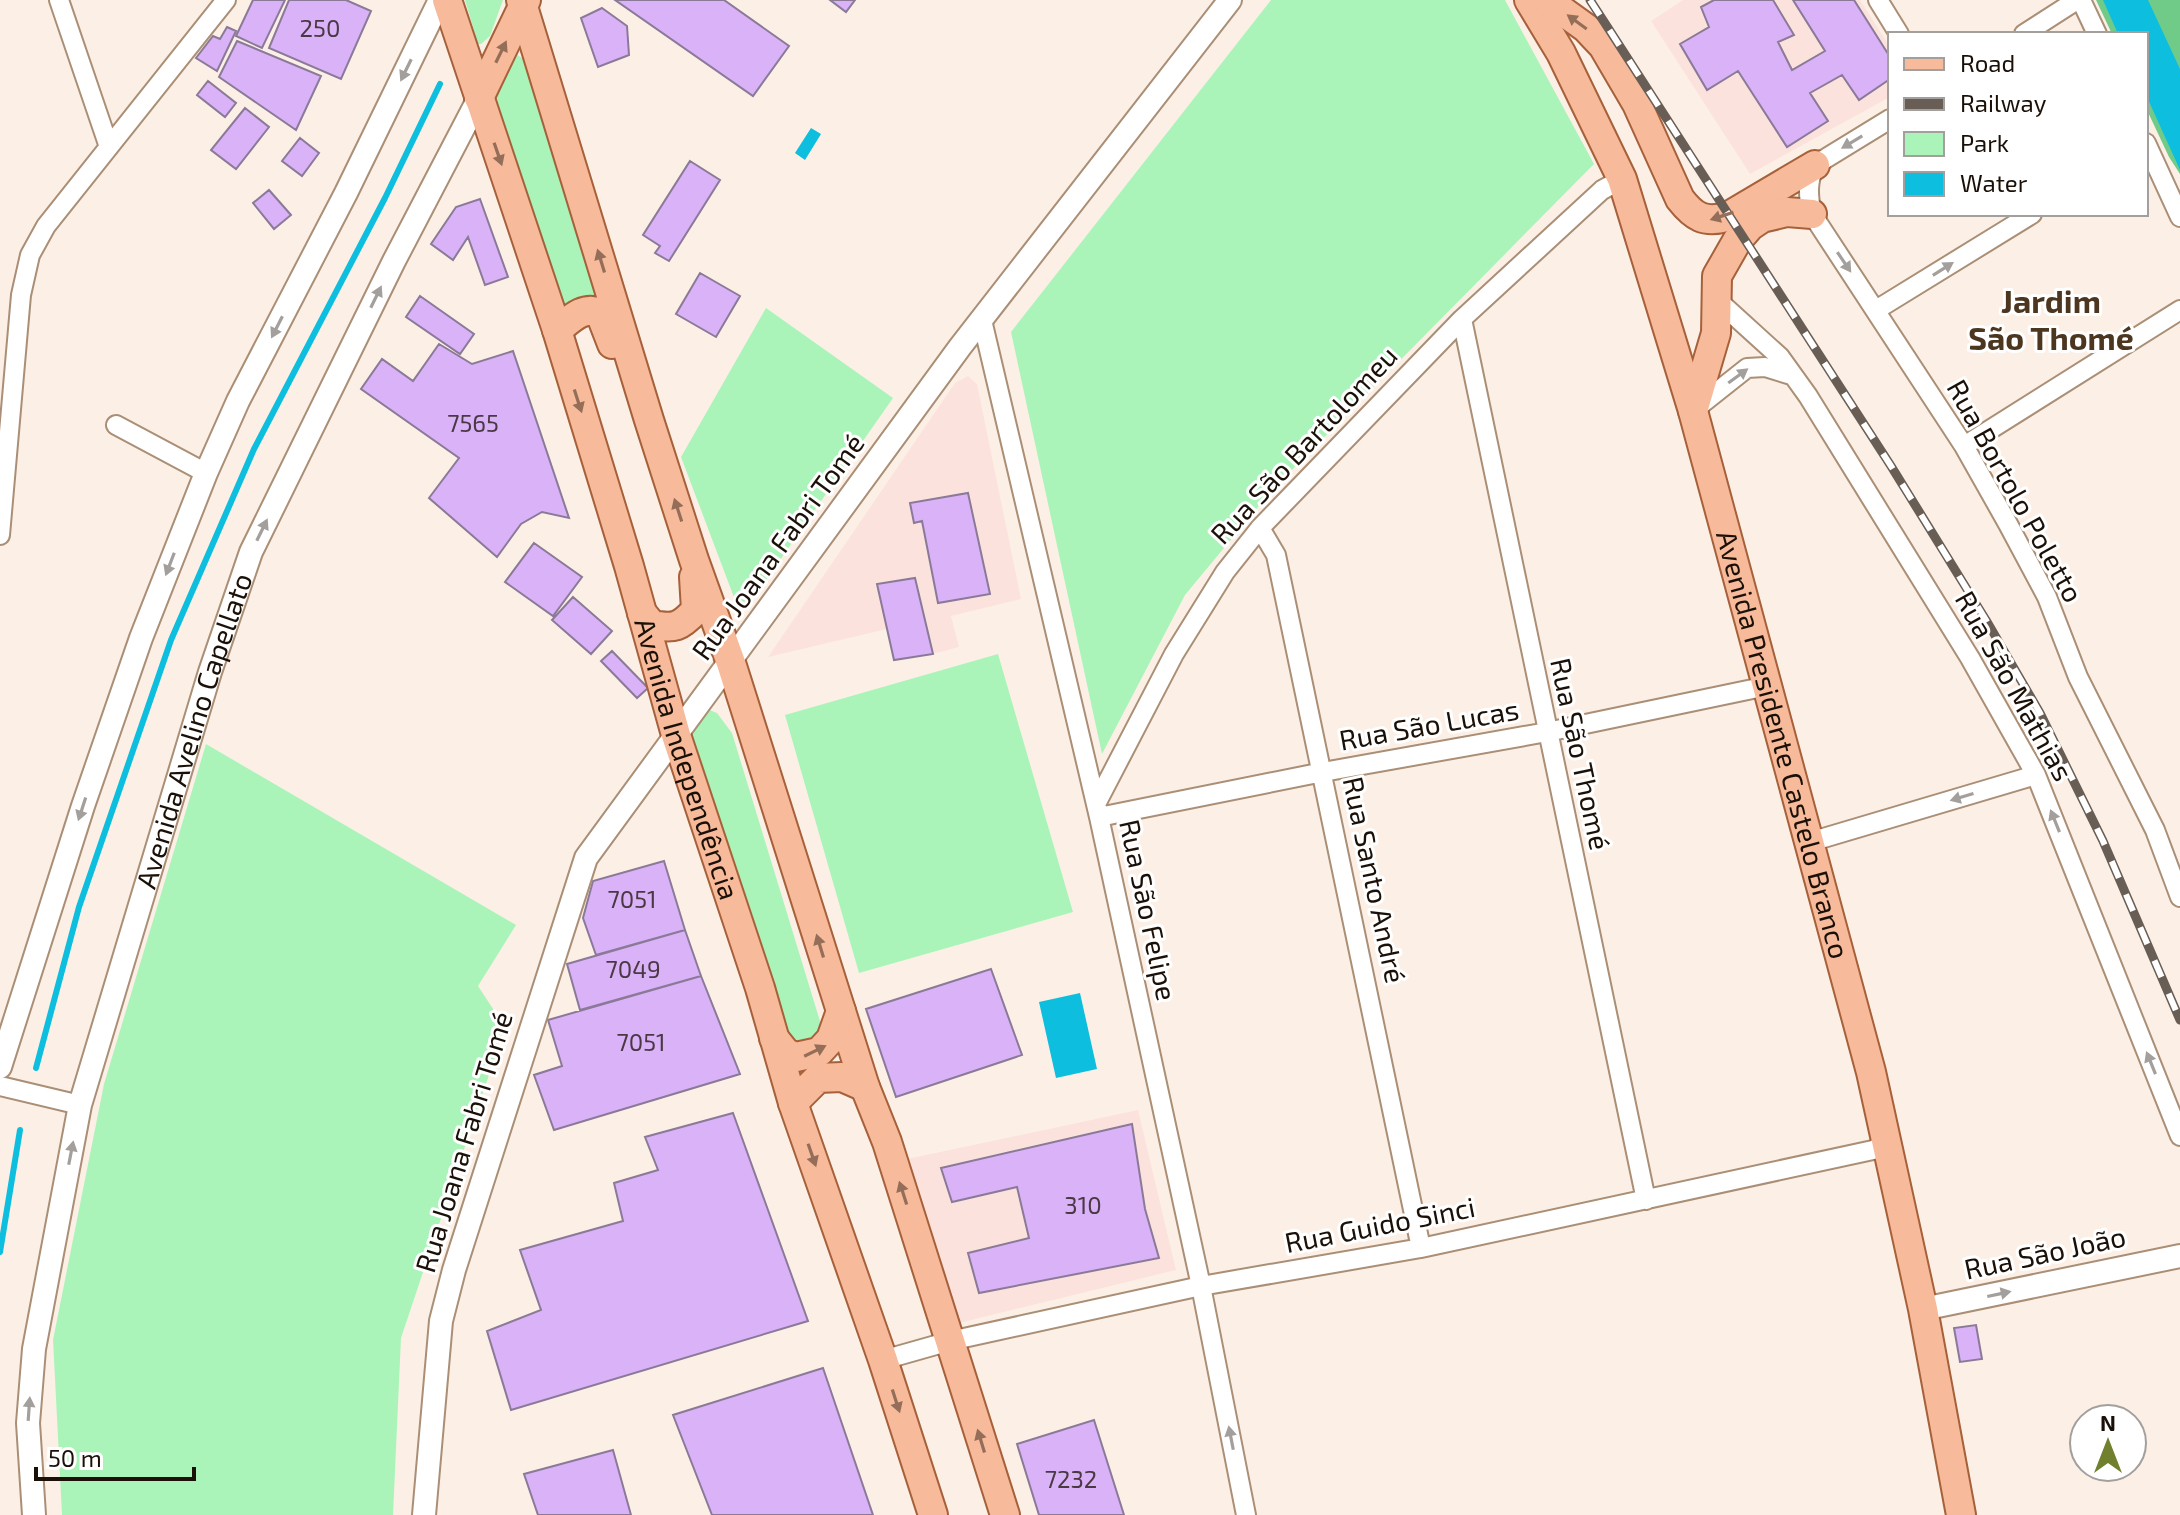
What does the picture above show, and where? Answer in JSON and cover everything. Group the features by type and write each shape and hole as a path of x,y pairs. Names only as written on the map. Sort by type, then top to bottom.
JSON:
{"main road":[{"name":"Avenida Independência","path":"447,0 557,330 676,735 793,1103 883,1360 933,1515"},
{"name":"Avenida Presidente Castelo Branco","path":"1529,0 1561,53 1622,179 1693,411 1871,1072 1923,1309 1961,1515"},
{"path":"1547,0 1586,28 1603,46 1637,104 1680,199 1689,212 1700,219 1713,221 1727,217 1815,165"},
{"name":"Avenida Avelino Capellato","path":"479,98 523,2"},
{"path":"523,2 694,560 731,663 865,1087 887,1142 1005,1515"},
{"path":"1693,411 1716,333 1717,276 1737,241 1762,218 1787,212 1812,214"},
{"path":"557,330 583,311 592,309 600,313 614,350 642,392"},
{"path":"642,613 652,625 682,625 696,610 694,560"},
{"path":"774,1038 786,1053 796,1057 819,1052 831,1039 841,1011"},
{"path":"793,1103 818,1078 842,1077 865,1087"}],"street":[{"path":"59,0 109,147"},
{"path":"0,535 21,295 30,255 46,226 226,0"},
{"path":"0,1067 83,806 141,638 206,473 238,401 346,193 440,0"},
{"name":"Rua Joana Fabri Tomé","path":"424,1515 441,1321 454,1270 575,884 586,858 982,320 1230,0"},
{"path":"1878,0 1898,32"},
{"path":"2027,32 2079,0 2096,32"},
{"name":"Avenida Avelino Capellato","path":"34,1515 28,1423 34,1349 80,1105 210,672 251,552 394,261 479,98"},
{"path":"1812,214 1808,188 1815,165 1888,120"},
{"path":"2148,147 2180,217"},
{"name":"Rua São Bartolomeu","path":"1098,810 1174,654 1225,572 1260,528 1462,319 1602,190 1622,179"},
{"name":"Rua Bortolo Poletto","path":"1812,214 1964,446 2047,597 2078,677 2155,830 2180,897"},
{"path":"1876,310 2029,216"},
{"name":"Rua São Mathias","path":"1715,298 1780,357 1808,396 1970,658 2036,775 2180,1136"},
{"path":"1964,446 2180,310"},
{"name":"Rua São Thomé","path":"1462,319 1646,1200"},
{"name":"Rua São Felipe","path":"982,320 1098,810 1201,1286 1246,1515"},
{"path":"1693,411 1747,368 1765,367 1791,375"},
{"path":"116,425 206,473"},
{"name":"Rua Santo André","path":"1260,528 1276,555 1421,1248"},
{"name":"Rua São Lucas","path":"1098,810 1547,732 1767,686"},
{"path":"1810,842 2036,775"},
{"path":"0,1086 80,1105"},
{"name":"Rua Guido Sinci","path":"883,1360 950,1341 1201,1286 1421,1248 1873,1150 1886,1144"},
{"name":"Rua São João","path":"1923,1309 2180,1256"}],"shaded area":[{"path":"1683,0 1860,0 1888,44 1888,98 1750,174 1651,21"},
{"path":"968,376 977,384 1021,599 951,616 959,647 933,654 894,660 887,629 768,657 955,383"},
{"path":"1138,1110 1176,1270 955,1324 907,1159"}],"green space":[{"path":"465,0 503,0 490,36 481,44 478,44"},
{"path":"1271,0 1505,0 1594,164 1272,490 1185,595 1102,754 1011,332"},
{"path":"2096,0 2180,0 2180,174 2148,112 2148,32 2111,32"},
{"path":"516,54 525,60 605,303 560,314 493,98 507,57"},
{"path":"766,308 893,398 745,610 735,600 681,457"},
{"path":"998,654 1073,912 859,973 785,715"},
{"path":"707,709 717,713 732,733 823,1031 801,1048 781,1039 686,733"},
{"path":"206,744 516,925 478,986 505,1027 401,1338 393,1515 62,1515 53,1340 104,1084"}],"water":[{"path":"2103,0 2148,0 2180,69 2180,170 2148,99 2148,32 2117,32"},
{"path":"811,128 821,134 805,160 795,153"},
{"path":"1080,993 1097,1069 1056,1078 1039,1002"}],"building":[{"path":"253,0 285,0 262,48 236,36"},
{"path":"289,0 346,0 371,11 341,79 269,48"},
{"path":"615,0 724,0 789,46 753,96"},
{"path":"830,0 855,0 846,12"},
{"path":"1714,0 1773,0 1794,35 1778,42 1792,70 1825,51 1793,0 1854,0 1888,54 1888,80 1859,100 1842,75 1810,93 1828,121 1787,147 1738,71 1707,90 1680,44 1709,27 1701,7"},
{"path":"602,8 627,26 629,55 598,67 581,18"},
{"path":"227,27 236,31 217,71 196,58 213,36 220,39"},
{"path":"237,41 321,76 296,130 219,77"},
{"path":"208,81 236,103 225,117 197,95"},
{"path":"245,108 269,127 236,169 211,150"},
{"path":"300,138 319,153 302,176 282,161"},
{"path":"690,161 720,180 669,261 655,253 660,246 643,235"},
{"path":"269,190 291,215 274,229 253,203"},
{"path":"480,199 508,277 485,285 468,237 453,260 431,244 456,207"},
{"path":"700,273 740,296 716,337 676,314"},
{"path":"420,296 474,334 460,354 406,317"},
{"path":"439,344 472,364 513,351 569,518 542,512 521,524 497,557 429,498 459,458 361,389 382,359 413,381"},
{"path":"968,493 990,594 938,603 922,521 914,523 910,503"},
{"path":"534,543 582,577 553,616 505,582"},
{"path":"915,578 933,654 894,660 877,584"},
{"path":"573,597 612,631 591,654 552,620"},
{"path":"612,651 648,688 637,698 601,661"},
{"path":"664,861 685,930 596,955 583,918 593,881"},
{"path":"685,930 701,976 580,1010 567,964"},
{"path":"991,969 1022,1055 896,1097 866,1009"},
{"path":"701,976 740,1074 554,1130 534,1075 562,1066 548,1020"},
{"path":"733,1113 808,1321 511,1410 487,1331 541,1310 520,1250 623,1221 614,1183 658,1170 645,1137"},
{"path":"1132,1124 1145,1209 1159,1258 979,1293 968,1253 1029,1238 1017,1187 952,1202 941,1168"},
{"path":"1976,1325 1982,1359 1960,1362 1954,1328"},
{"path":"823,1368 873,1515 712,1515 673,1415"},
{"path":"1094,1420 1124,1515 1039,1515 1017,1444"},
{"path":"613,1450 631,1515 538,1515 524,1474"}],"waterway":[{"path":"36,1068 79,907 171,640 254,449 385,198 440,84"},
{"path":"0,1252 20,1130"}],"railway":[{"path":"1590,0 1891,466 2040,713 2103,841 2180,1020"}],"district":[{"name":"Jardim São Thomé","path":"2051,320"}]}
